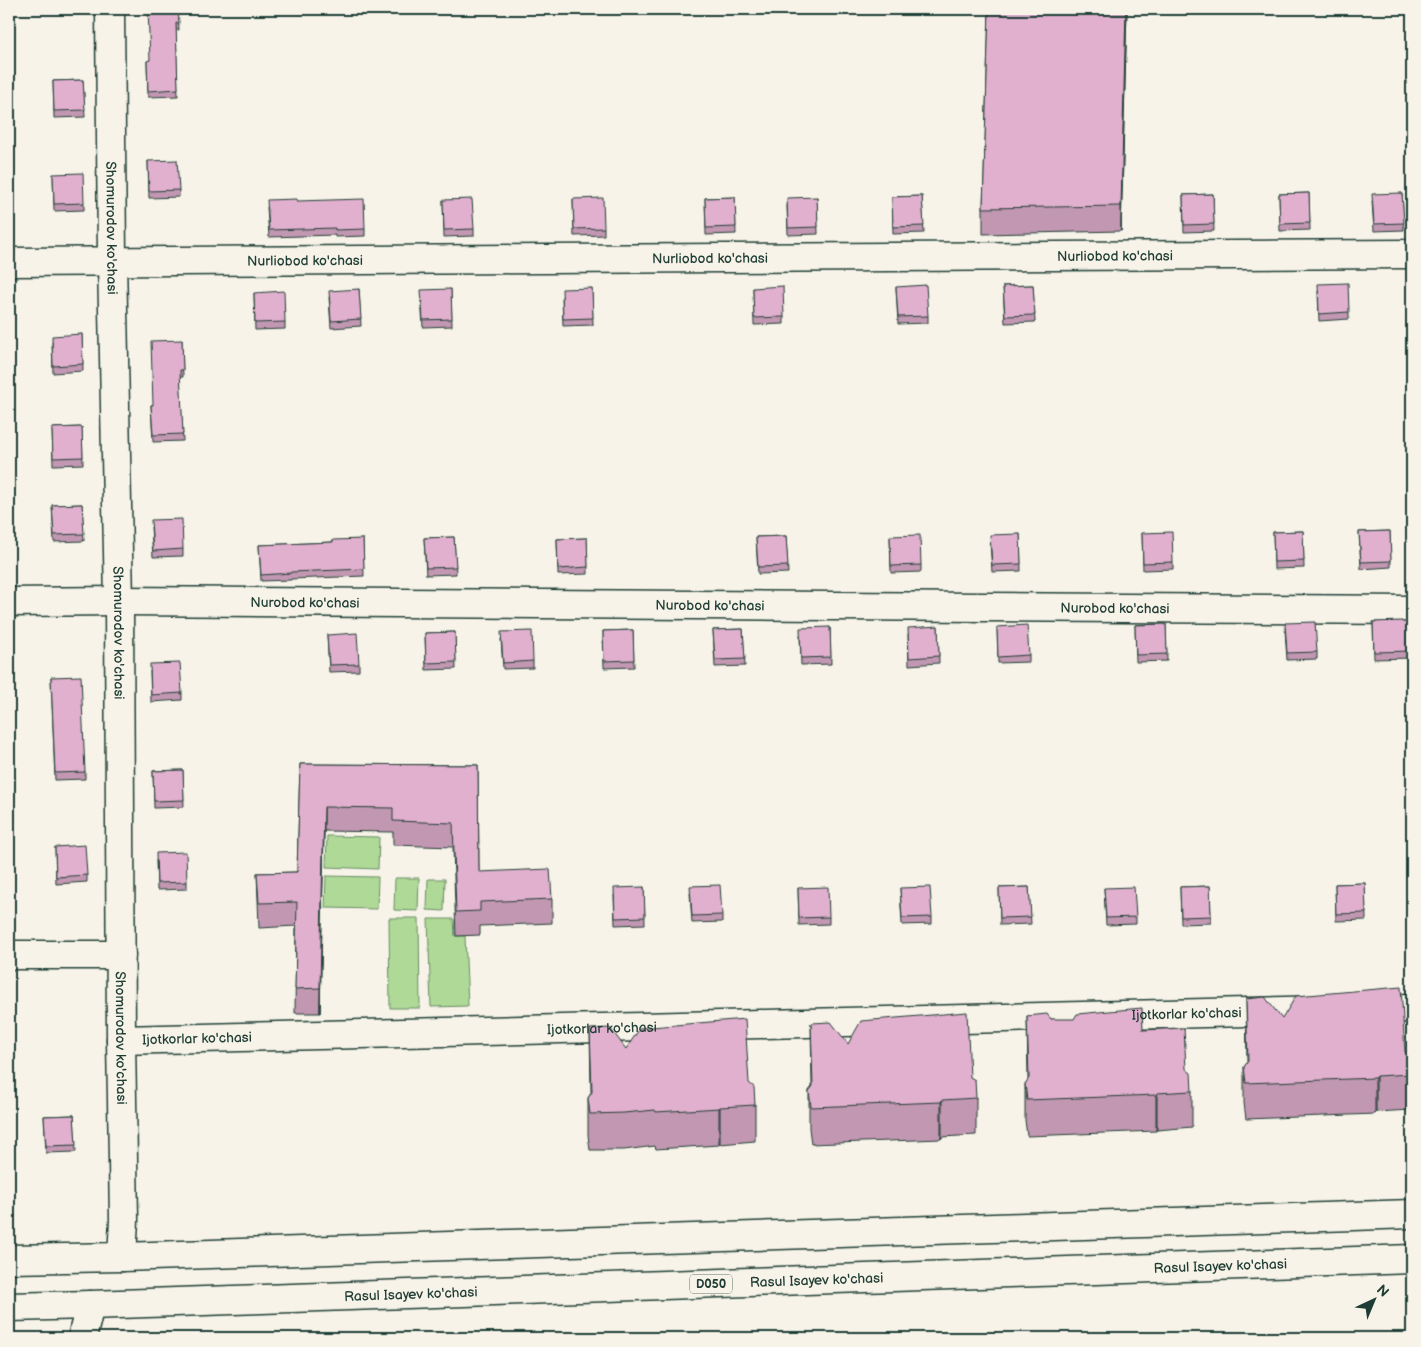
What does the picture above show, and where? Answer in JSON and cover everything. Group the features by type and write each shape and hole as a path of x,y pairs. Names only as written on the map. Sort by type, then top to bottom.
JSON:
{"street":[{"name":"Shomurodov ko'chasi","path":"110,9 112,260 119,601 121,1040 124,1220 122,1257"},
{"name":"Nurliobod ko'chasi","path":"9,262 1412,254"},
{"name":"Nurobod ko'chasi","path":"9,602 119,601 1412,610"},
{"path":"9,956 121,955"},
{"name":"Ijotkorlar ko'chasi","path":"121,1040 1412,1008"},
{"path":"9,1259 122,1257 1412,1214"},
{"name":"Rasul Isayev ko'chasi","path":"9,1306 90,1305 1412,1260"},
{"path":"82,1338 90,1305"}],"green space":[{"path":"327,836 379,837 378,869 326,867"},
{"path":"326,876 378,877 377,909 325,908"},
{"path":"395,878 419,878 418,911 394,910"},
{"path":"428,879 445,879 444,911 427,910"},
{"path":"389,918 419,918 420,1008 390,1008"},
{"path":"428,919 454,919 455,936 465,936 468,1006 431,1007"}],"building":[{"path":"148,9 178,9 179,23 176,23 178,89 148,91 147,61 150,60"},
{"path":"989,9 1126,9 1121,206 983,208"},
{"path":"83,80 85,110 54,111 53,81"},
{"path":"177,160 179,190 149,191 148,161"},
{"path":"83,173 84,203 54,204 53,174"},
{"path":"1309,193 1310,223 1280,224 1279,194"},
{"path":"1402,193 1404,223 1374,224 1372,194"},
{"path":"1213,194 1214,224 1184,225 1183,195"},
{"path":"922,196 924,226 893,227 892,197"},
{"path":"735,197 736,227 706,228 705,198"},
{"path":"817,197 818,227 788,228 787,198"},
{"path":"603,198 604,228 574,229 573,199"},
{"path":"297,199 297,201 364,199 365,229 269,230 267,200"},
{"path":"472,199 474,229 444,230 443,200"},
{"path":"1348,283 1349,312 1319,314 1318,284"},
{"path":"926,285 928,316 898,317 896,287"},
{"path":"1033,285 1035,315 1005,316 1003,286"},
{"path":"783,286 784,317 754,318 753,288"},
{"path":"592,288 593,318 563,319 562,289"},
{"path":"359,289 361,319 331,321 329,291"},
{"path":"451,289 452,319 423,320 421,290"},
{"path":"284,291 285,322 255,323 254,293"},
{"path":"82,334 83,364 53,366 52,336"},
{"path":"182,340 183,370 180,370 183,434 153,435 151,341"},
{"path":"82,427 83,457 53,458 52,428"},
{"path":"82,504 84,534 54,535 52,505"},
{"path":"182,519 183,549 153,551 151,520"},
{"path":"1303,531 1304,561 1274,562 1273,532"},
{"path":"1390,531 1391,561 1361,562 1359,532"},
{"path":"1172,532 1173,562 1143,563 1142,533"},
{"path":"1020,534 1021,564 992,565 990,535"},
{"path":"920,535 921,565 891,566 890,536"},
{"path":"786,536 788,566 758,567 756,537"},
{"path":"454,537 456,567 426,568 424,538"},
{"path":"587,538 588,567 558,569 557,539"},
{"path":"363,539 364,569 261,575 259,545"},
{"path":"1315,622 1317,652 1287,653 1285,623"},
{"path":"1373,622 1412,622 1412,651 1374,652"},
{"path":"1166,624 1167,654 1136,655 1135,625"},
{"path":"1027,625 1029,655 998,657 997,627"},
{"path":"938,626 939,656 909,658 908,628"},
{"path":"830,627 831,657 801,658 800,628"},
{"path":"743,629 745,659 715,660 713,630"},
{"path":"633,630 634,660 604,661 603,631"},
{"path":"532,631 533,661 503,663 501,632"},
{"path":"455,632 456,662 426,663 425,633"},
{"path":"357,633 359,664 329,665 327,635"},
{"path":"180,663 182,693 151,695 150,664"},
{"path":"81,676 85,772 55,773 51,677"},
{"path":"300,764 478,765 479,872 550,869 552,899 480,902 480,911 456,912 453,823 393,821 393,808 324,807 320,988 295,989 297,902 259,903 257,873 297,872"},
{"path":"183,770 184,800 154,801 153,771"},
{"path":"85,845 87,875 56,877 55,847"},
{"path":"186,852 187,882 157,883 156,853"},
{"path":"1365,883 1366,913 1336,914 1335,884"},
{"path":"720,885 722,915 692,916 690,886"},
{"path":"1210,886 1211,916 1181,917 1180,887"},
{"path":"644,887 645,917 615,918 614,888"},
{"path":"828,887 829,917 799,918 798,888"},
{"path":"930,887 932,917 902,918 900,888"},
{"path":"1029,887 1031,917 1000,918 999,888"},
{"path":"1134,887 1136,917 1106,918 1104,888"},
{"path":"1401,987 1405,1052 1410,1056 1411,1074 1376,1076 1375,1078 1246,1083 1244,1067 1248,1061 1246,999 1265,997 1282,1019 1296,996"},
{"path":"1142,1008 1143,1030 1184,1028 1186,1069 1191,1073 1192,1091 1157,1093 1156,1095 1027,1100 1025,1084 1029,1078 1027,1016 1047,1014 1051,1019 1074,1019 1077,1014"},
{"path":"967,1012 970,1077 975,1080 976,1098 942,1100 941,1102 811,1107 809,1091 813,1086 811,1023 831,1022 848,1044 861,1021"},
{"path":"745,1019 749,1083 754,1087 755,1105 656,1112 655,1110 590,1114 588,1098 592,1092 590,1029 610,1028 626,1049 640,1028"},
{"path":"74,1115 76,1145 46,1146 44,1116"}]}
